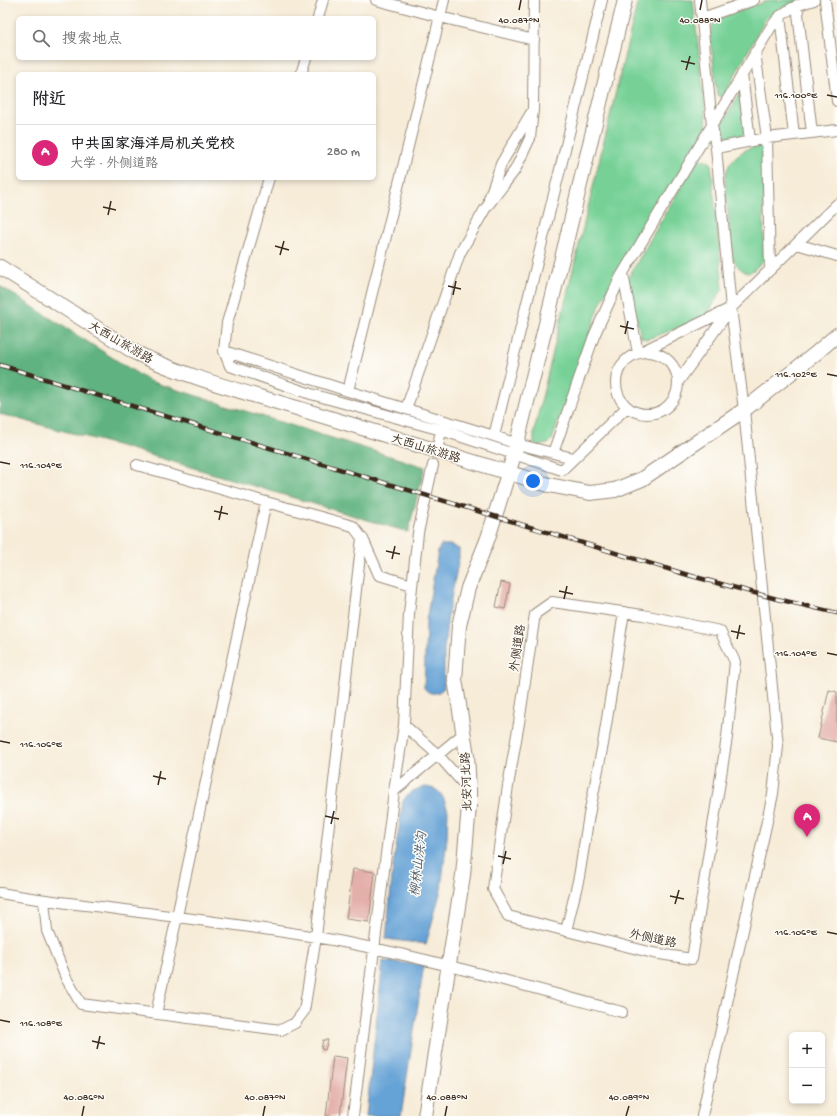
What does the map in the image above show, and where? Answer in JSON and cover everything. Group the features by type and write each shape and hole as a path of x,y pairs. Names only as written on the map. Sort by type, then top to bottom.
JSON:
{"street":[{"path":"319,16 323,0"},
{"path":"376,0 534,40"},
{"path":"348,391 444,0"},
{"path":"406,409 460,253 485,209 515,170 530,138 534,0"},
{"path":"494,436 602,0"},
{"name":"北安河北路","path":"425,1116 463,875 469,790 467,756 455,679 459,626 468,588 488,538 515,449 625,0"},
{"path":"700,0 778,746 773,794 702,1116"},
{"path":"702,18 754,0"},
{"path":"553,453 594,336 623,274 771,27 785,12 797,5 814,0"},
{"path":"825,0 837,101"},
{"path":"797,5 812,133"},
{"path":"780,16 794,135"},
{"path":"755,52 767,138 770,270"},
{"path":"302,72 305,60"},
{"path":"742,74 750,141"},
{"path":"485,209 501,164 532,110"},
{"path":"716,148 767,138 837,130"},
{"path":"268,180 227,322 224,351 230,366 311,394 442,430 515,449 553,453 573,458"},
{"path":"678,382 731,308 837,204"},
{"path":"797,244 837,256"},
{"name":"大西山旅游路","path":"0,267 136,353 160,364 194,376 549,486 590,493 615,490 642,479 744,410 837,335"},
{"path":"623,274 640,353"},
{"path":"640,353 731,308"},
{"path":"224,351 494,436 515,449 562,470 627,406"},
{"path":"653,352 671,362 676,372 678,382 672,401 655,413 645,414 635,412 620,399 616,379 619,370 625,361 632,355 653,352"},
{"path":"438,446 442,430"},
{"path":"137,465 353,526 362,538 379,575 412,585"},
{"path":"353,1116 394,791 404,725 409,614 418,533 433,465"},
{"path":"156,1014 266,502"},
{"path":"44,900 46,931 66,978 81,1004 281,1030 295,1023 304,1011 316,937 362,538"},
{"name":"外侧道路","path":"552,602 643,615 720,631 735,662 727,736 692,959 654,953 566,931 508,916 493,889 506,794 519,723 535,614 552,602"},
{"path":"566,931 579,877 603,744 624,612"},
{"path":"404,725 438,755 469,790"},
{"path":"394,791 463,734"},
{"path":"0,892 44,900 316,937 374,948 449,966 622,1012"}],"green space":[{"path":"638,0 693,0 707,126 601,302 552,440 548,444 537,446 534,443 534,431"},
{"path":"771,0 804,0 778,10 765,20 724,95 721,97 717,95 710,35 713,24 732,13"},
{"path":"741,91 745,135 735,138 728,138 722,133 722,124"},
{"path":"763,145 764,259 754,270 748,273 739,268 733,259 725,192 725,177 727,169 735,158 747,149"},
{"path":"698,160 707,160 711,163 723,288 705,318 647,339 641,337 628,284 628,278 693,166"},
{"path":"0,286 149,381 425,467 408,532 120,446 0,414"}],"water":[{"path":"441,545 450,545 459,549 459,558 448,614 444,650 444,688 439,692 431,693 426,691 424,688 426,621 438,551"},
{"name":"柳林山洪沟","path":"426,787 435,789 440,793 444,799 448,811 447,838 441,890 426,944 386,939 393,866 403,801 413,791"},
{"path":"383,961 424,965 401,1116 366,1116"}],"building":[{"path":"501,582 510,584 505,609 496,607"},
{"path":"829,690 837,692 837,742 818,738"},
{"path":"353,869 375,872 369,922 346,919"},
{"path":"323,1040 328,1040 325,1050 321,1049"},
{"path":"333,1056 347,1058 340,1116 326,1116"}],"railway":[{"path":"0,365 688,575 777,599 837,613"}],"place":[{"name":"中共国家海洋局机关党校","path":"807,837"}]}
